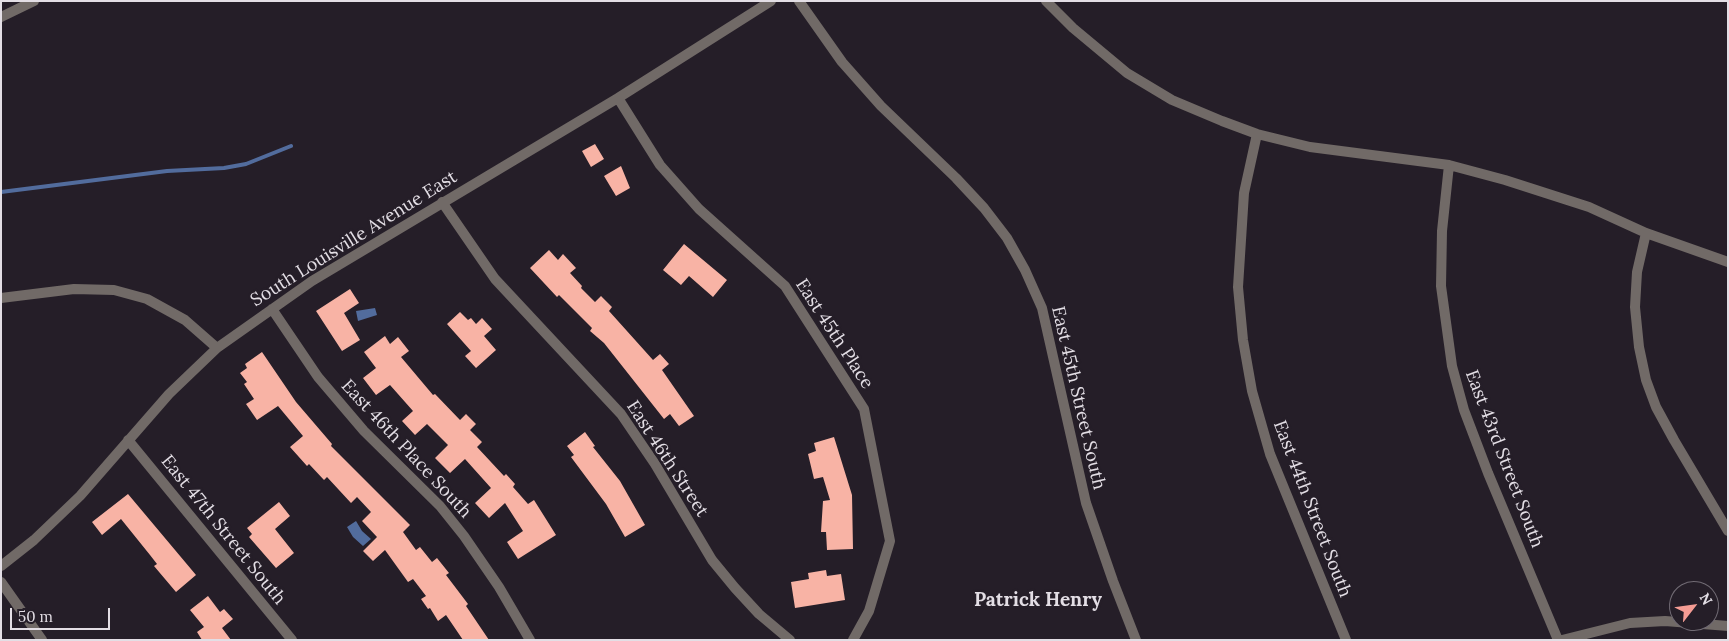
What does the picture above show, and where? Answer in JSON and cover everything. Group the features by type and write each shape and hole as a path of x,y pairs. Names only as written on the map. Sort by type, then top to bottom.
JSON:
{"street":[{"path":"1,17 34,1"},
{"name":"South Louisville Avenue East","path":"1,566 34,540 80,496 169,394 217,348 312,281 618,98 772,1"},
{"name":"East 45th Street South","path":"799,1 842,62 881,106 956,178 984,208 1007,238 1024,270 1042,308 1086,503 1112,581 1136,640"},
{"path":"1046,1 1073,28 1127,73 1172,100 1257,134 1310,147 1449,165 1588,206 1646,233 1728,262"},
{"name":"East 45th Place","path":"618,98 660,165 699,209 785,286 864,409 890,541 869,611 853,640"},
{"name":"East 44th Street South","path":"1257,134 1244,193 1238,287 1249,374 1270,454 1346,640"},
{"name":"East 43rd Street South","path":"1449,165 1442,231 1441,286 1452,366 1464,410 1488,473 1558,640"},
{"name":"East 46th Street","path":"442,202 495,279 621,414 655,464 712,560 758,614 790,640"},
{"path":"1646,233 1637,272 1635,308 1639,347 1646,380 1656,407 1728,531"},
{"path":"1,298 74,289 114,290 146,299 185,320 217,348"},
{"name":"East 46th Place South","path":"272,309 324,384 364,431 440,506 464,536 499,587 530,640"},
{"name":"East 47th Street South","path":"128,440 292,640"},
{"path":"1,582 42,640"},
{"path":"1562,640 1630,623 1666,621 1728,626"}],"water":[{"path":"375,308 377,315 358,321 356,311"},
{"path":"356,521 362,531 371,539 363,546 353,537 347,527"}],"building":[{"path":"595,144 604,159 591,167 582,151"},
{"path":"621,166 630,188 616,196 604,176"},
{"path":"684,244 727,280 713,297 689,276 681,285 663,270"},
{"path":"549,250 558,260 563,254 576,268 570,273 582,286 581,288 595,302 601,296 612,307 609,311 653,360 660,354 669,364 662,370 694,416 679,426 670,414 664,419 604,343 590,331 592,328 559,295 557,297 530,268"},
{"path":"350,289 359,303 344,313 360,340 342,351 316,311"},
{"path":"460,312 468,320 471,318 476,324 482,318 492,329 484,336 496,350 476,368 465,356 471,351 447,324"},
{"path":"385,336 390,344 398,337 409,351 401,357 433,395 435,394 460,420 466,414 476,424 470,430 482,442 477,447 504,476 506,474 515,484 513,487 528,504 534,500 556,535 518,559 507,542 523,531 505,503 489,518 475,503 491,488 465,459 450,473 435,458 448,445 427,424 415,435 402,421 413,411 390,385 376,395 363,378 376,368 364,352"},
{"path":"262,352 296,402 332,444 331,446 410,525 403,532 416,550 420,547 432,562 437,558 449,573 446,575 468,604 466,606 489,640 463,640 446,615 438,621 430,608 428,609 421,599 426,596 413,579 408,582 385,550 373,561 363,551 377,537 362,521 371,512 357,497 351,503 327,477 324,480 309,464 307,466 290,447 303,436 278,406 257,420 246,404 254,399 244,384 247,382 240,373 247,368 245,364"},
{"path":"585,432 595,446 593,447 620,481 645,525 625,537 606,504 571,457 574,455 567,446"},
{"path":"834,437 852,495 853,549 827,550 826,532 821,532 823,501 830,500 823,477 814,479 808,454 816,451 814,443"},
{"path":"128,494 196,575 176,592 154,566 157,564 121,519 102,535 92,522"},
{"path":"279,502 290,516 275,529 294,553 276,568 249,537 252,534 247,528"},
{"path":"826,570 827,576 841,574 845,600 795,608 791,582 809,579 808,573"},
{"path":"208,596 220,612 224,609 233,619 222,628 231,640 202,640 197,632 204,627 190,610"}],"waterway":[{"path":"1,192 167,171 224,168 246,164 291,146"}],"district":[{"name":"Patrick Henry","path":"1038,601"}]}
